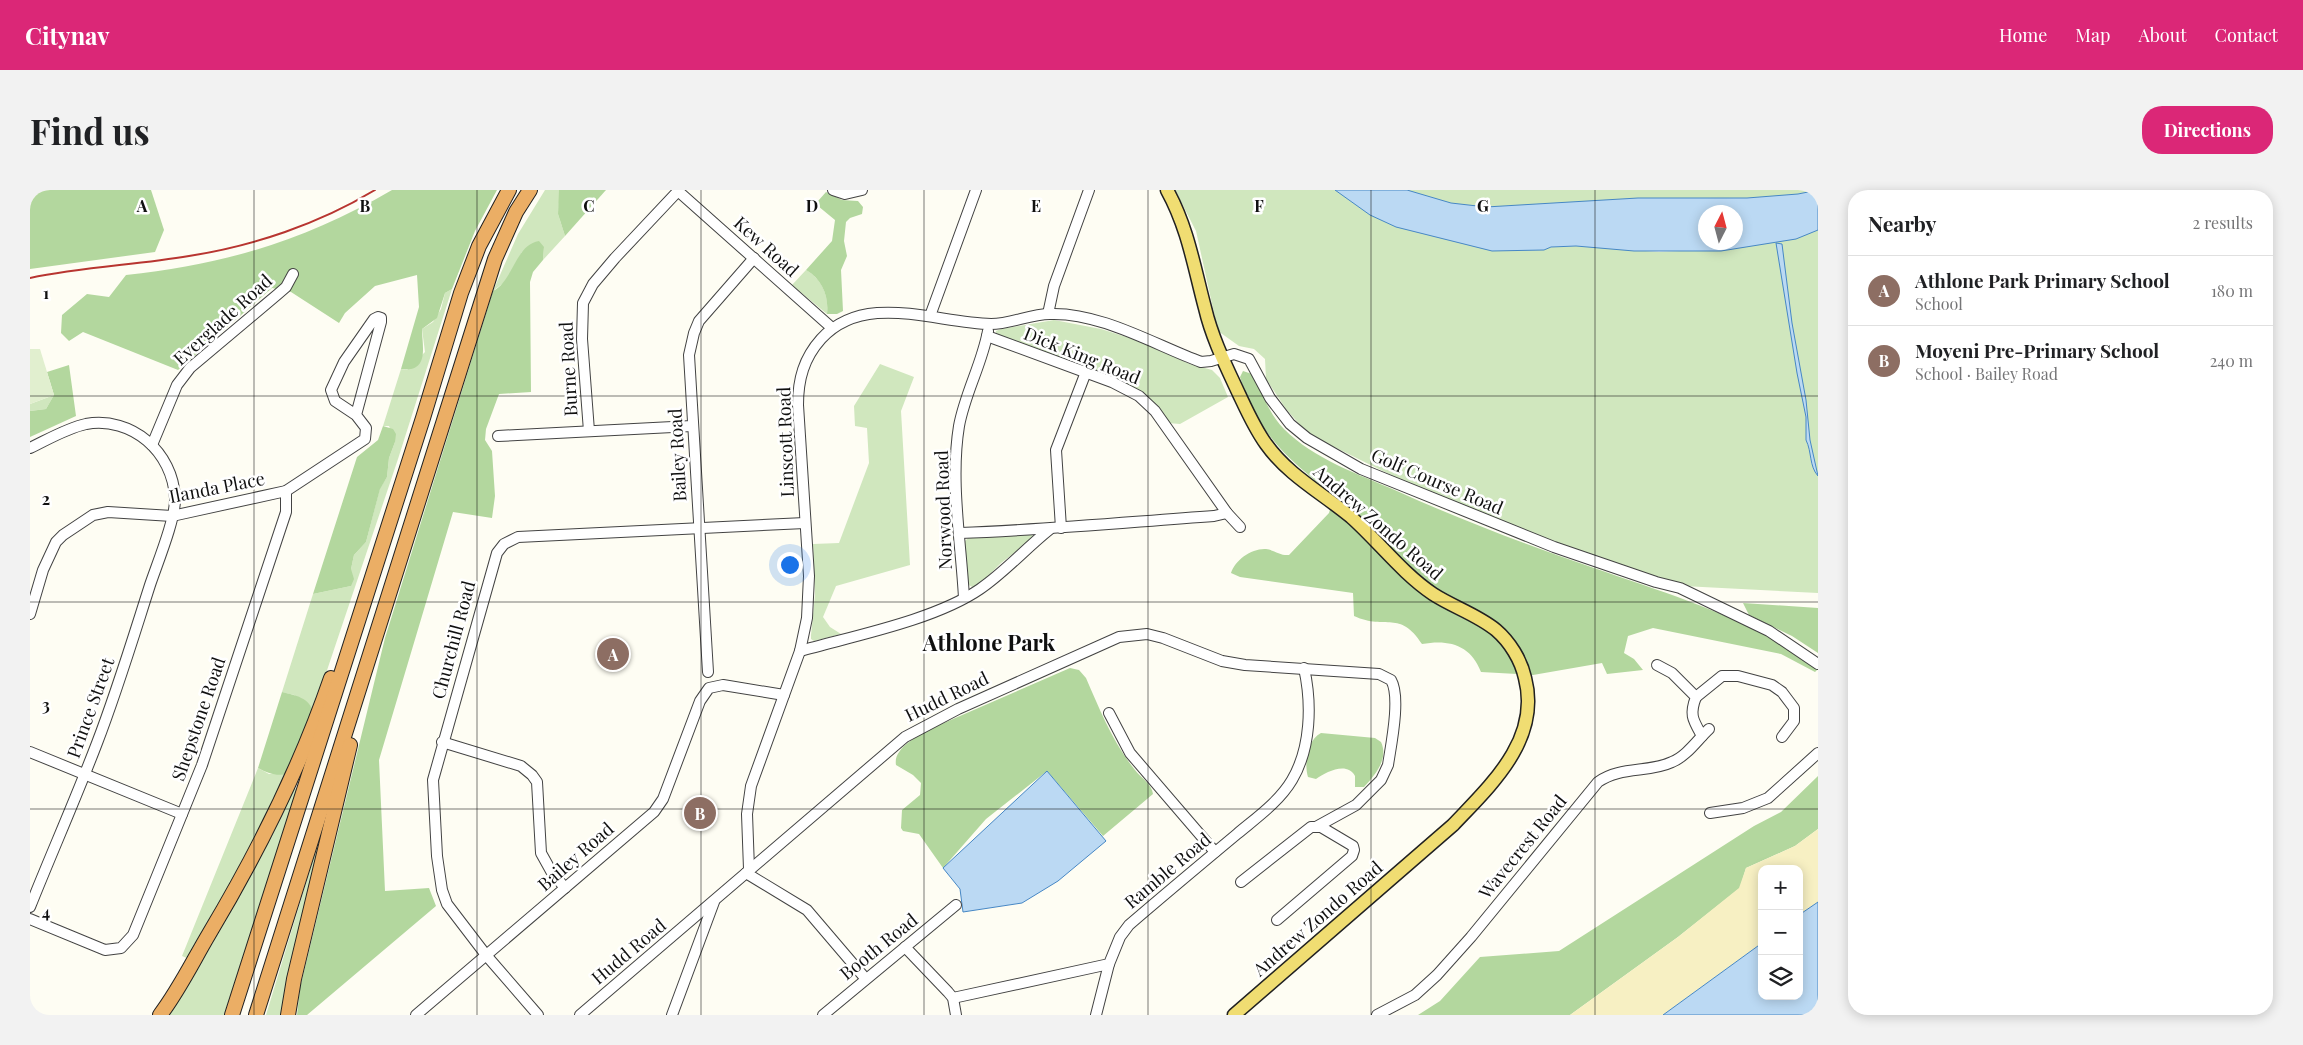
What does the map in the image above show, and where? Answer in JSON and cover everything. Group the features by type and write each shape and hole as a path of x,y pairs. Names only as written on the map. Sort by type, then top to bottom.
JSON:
{"highway":[{"path":"232,1015 462,293 479,246 509,190"},
{"path":"256,1015 494,259 516,212 530,190"},
{"path":"160,1015 236,888 280,804 312,732 347,633 359,619"},
{"path":"288,1015 294,979 369,669 372,649"}],"main road":[{"name":"Andrew Zondo Road","path":"1167,190 1187,235 1205,310 1222,358 1258,432 1276,456 1292,472 1350,516 1409,575 1433,594 1486,623 1501,635 1512,648 1524,672 1529,704 1522,739 1514,755 1459,819 1234,1015"}],"street":[{"name":"Kew Road","path":"678,190 832,328"},
{"name":"Burne Road","path":"589,431 582,339 583,303 593,284 678,190"},
{"path":"833,190 845,194 862,190"},
{"path":"930,316 976,190"},
{"path":"1048,314 1054,286 1089,190"},
{"name":"Bailey Road","path":"708,672 689,355 699,321 754,258"},
{"name":"Everglade Road","path":"152,446 177,384 190,368 278,294 286,286 293,274"},
{"name":"Linscott Road","path":"748,871 747,814 750,786 800,651 809,605 798,404 799,381 808,356 832,328 856,316 870,313 930,316 990,324 1007,323 1048,314 1093,321 1121,329 1201,362 1222,358"},
{"path":"374,318 381,318 356,415 335,401 331,390 332,385 354,348 374,318"},
{"name":"Norwood Road","path":"964,598 955,481 957,445 962,411 990,324"},
{"name":"Dick King Road","path":"987,336 1126,388 1148,403 1227,513 1240,527"},
{"path":"354,348 375,347"},
{"name":"Golf Course Road","path":"1222,358 1234,354 1249,359 1270,398 1290,424 1307,438 1361,469 1554,547 1656,582 1680,588 1769,631 1818,664"},
{"path":"1061,528 1056,450 1086,372"},
{"name":"Ilanda Place","path":"30,614 34,586 56,542 63,535 93,516 108,512 172,516 286,491 310,477 346,450 366,438 366,428 356,415"},
{"name":"Prince Street","path":"30,448 85,424 115,424 130,428 152,446 164,459 176,499 121,676 30,907"},
{"path":"498,436 692,426"},
{"name":"Shepstone Road","path":"30,919 105,950 120,948 133,935 217,722 286,512 286,491"},
{"path":"960,533 1050,530 1214,516 1227,513"},
{"name":"Churchill Road","path":"538,1015 486,955 447,904 442,890 432,801 433,780 442,742 491,566 497,553 504,544 518,537 805,523"},
{"path":"800,651 908,620 964,598 980,589 1050,530"},
{"name":"Hudd Road","path":"580,1015 914,731 1011,684 1118,637 1146,634 1228,662 1386,676 1391,680 1395,690 1390,753 1385,774 1356,805 1316,827"},
{"path":"1657,664 1672,673 1696,698 1722,676 1738,676 1772,685 1782,692 1794,708 1794,721 1782,737"},
{"name":"Ramble Road","path":"1096,1015 1109,964 1120,937 1129,925 1279,797 1293,778 1303,752 1308,717 1308,690 1304,668"},
{"name":"Bailey Road","path":"416,1015 660,805 700,701 709,688 723,685 784,694"},
{"name":"Wavecrest Road","path":"1377,1015 1414,995 1437,975 1598,782 1606,776 1619,772 1672,762 1688,751 1706,732 1692,716 1691,709 1696,698"},
{"path":"1108,713 1130,753 1215,852"},
{"path":"442,742 521,766 532,775 537,782 541,853 551,871 565,888"},
{"path":"30,752 182,814"},
{"path":"1710,813 1743,808 1768,798 1818,752"},
{"path":"1241,882 1311,827 1316,827 1353,846 1354,852 1277,920"},
{"path":"748,871 807,910 865,978"},
{"path":"672,1015 714,901"},
{"name":"Booth Road","path":"823,1015 865,978 956,905"},
{"path":"905,947 953,998 956,1015"},
{"path":"953,998 1109,964"}],"green space":[{"path":"30,190 151,190 164,230 155,252 30,269"},
{"path":"392,190 497,190 475,231 452,289 445,293 437,318 422,329 423,350 417,367 401,369 419,307 417,275 375,286 345,313 339,323 291,292 272,288 178,370 83,332 69,341 61,333 62,315 87,294 109,297 126,275 197,264 264,248 327,223"},
{"path":"545,190 560,190 558,214 565,236 543,260 544,247 522,252 506,281 493,291 518,234"},
{"path":"559,190 606,190 565,236 558,214"},
{"path":"1175,190 1339,190 1532,248 1576,246 1659,252 1743,250 1743,245 1818,230 1818,593 1683,586 1513,527 1401,480 1308,434 1286,409 1266,379 1265,359 1254,349 1239,346 1218,331 1196,231"},
{"path":"1407,190 1814,190 1791,200 1566,208 1463,208 1426,199"},
{"path":"826,192 842,200 858,201 863,207 862,214 850,218 846,222 844,241 847,256 841,270 843,311 837,314 827,314 827,301 823,289 816,278 806,270 832,241 835,220 818,206 818,201"},
{"path":"539,241 544,247 543,260 533,272 530,282 531,392 499,394 486,429 485,440 492,451 495,496 492,518 453,512 379,760 385,891 429,888 436,906 307,1015 297,1015 300,988 385,638 493,291 506,279 525,249"},
{"path":"806,270 816,278 823,289 827,301 827,314 792,285"},
{"path":"452,289 398,459 313,712 294,695 282,692 313,594 351,586 351,569 354,555 366,542 380,488 387,477 389,458 395,442 389,426 383,426 401,369 407,370 425,352 422,329 433,322 441,309 445,293"},
{"path":"1054,320 1101,329 1133,339 1190,364 1212,370 1220,378 1228,397 1180,424 1168,423 1156,407 996,333 996,331 1001,329"},
{"path":"30,349 40,349 54,395 30,404"},
{"path":"880,364 914,377 901,411 910,565 836,586 823,617 830,627 841,634 814,641 811,639 815,595 813,544 839,543 869,463 867,428 855,426 854,406"},
{"path":"69,365 76,416 30,437 30,411 46,409 54,395 47,372"},
{"path":"1243,371 1252,374 1270,410 1284,429 1309,449 1337,465 1494,532 1710,609 1793,651 1818,669 1815,672 1781,654 1653,628 1628,636 1624,653 1634,659 1643,670 1607,674 1602,663 1533,675 1481,672 1471,656 1458,646 1441,642 1422,644 1414,633 1399,624 1375,622 1354,616 1353,593 1240,577 1231,573 1240,559 1255,550 1266,549 1283,555 1289,555 1329,513 1334,495 1289,457 1265,430 1247,397 1240,377"},
{"path":"54,395 46,409 30,411 30,404"},
{"path":"383,426 393,429 396,434 395,442 389,458 387,477 380,489 366,542 354,555 351,569 354,579 351,586 313,594 357,457 378,440"},
{"path":"1021,533 1036,536 1001,563 980,584 974,588 967,584 964,542 969,537"},
{"path":"1743,603 1818,608 1818,653 1792,636 1749,615"},
{"path":"1070,668 1079,670 1086,678 1102,714 1127,760 1151,787 1153,794 1103,836 1047,771 986,819 943,868 919,834 903,831 901,828 902,810 920,795 921,783 913,775 896,765 898,753 907,743 930,729"},
{"path":"282,692 305,700 309,703 313,712 288,774 276,775 258,768"},
{"path":"1321,733 1375,738 1381,742 1383,748 1382,761 1364,787 1355,787 1355,776 1347,769 1336,769 1316,779 1308,777 1306,766 1308,753 1312,741"},
{"path":"258,768 269,774 288,774 265,822 189,959 182,956"},
{"path":"1818,776 1818,829 1795,846 1746,868 1740,888 1678,937 1570,1015 1418,1015 1440,1001 1480,957 1559,951 1754,826 1781,812"},
{"path":"294,788 297,789 224,1015 169,1015 267,844"},
{"path":"317,847 320,847 283,1015 266,1015"}],"sand":[{"path":"1818,829 1818,902 1803,912 1803,865 1758,865 1758,946 1663,1015 1570,1015 1678,937 1739,888 1746,868 1795,846"}],"water":[{"path":"1335,190 1407,190 1451,203 1486,207 1638,198 1747,198 1798,194 1818,190 1818,230 1796,239 1743,247 1743,205 1698,205 1698,250 1727,250 1721,251 1634,251 1576,246 1551,247 1544,250 1492,251 1396,227 1370,215"},
{"path":"1776,243 1782,244 1792,323 1806,400 1810,440 1818,476 1813,468 1806,440 1806,417"},
{"path":"1047,771 1106,841 1058,881 1022,903 963,912 960,889 943,868"},
{"path":"1818,902 1818,1015 1663,1015 1758,946 1758,1000 1803,1000 1803,912"}],"railway":[{"path":"30,278 213,252 261,240 331,213 375,190"}],"place":[{"name":"Athlone Park Primary School","path":"613,654"},
{"name":"Moyeni Pre-Primary School","path":"700,813"}],"district":[{"name":"Athlone Park","path":"989,643"}]}
